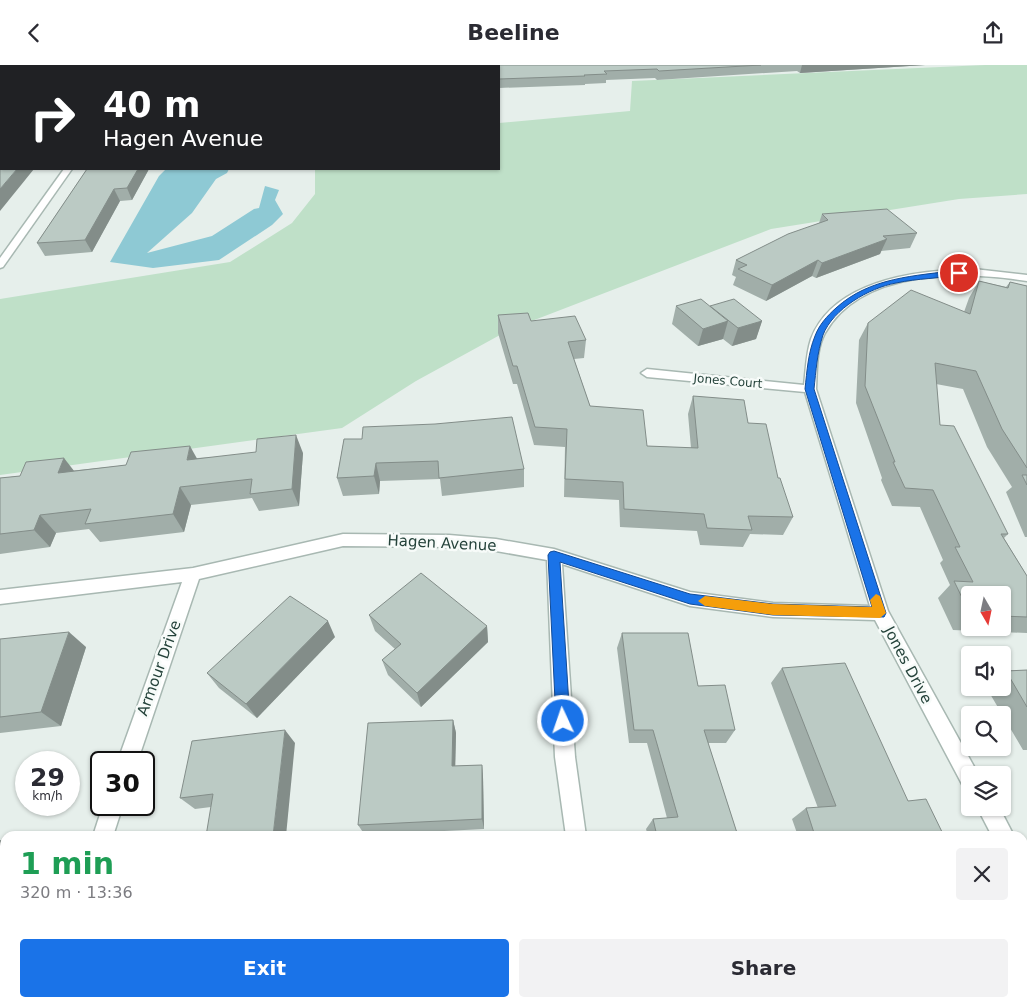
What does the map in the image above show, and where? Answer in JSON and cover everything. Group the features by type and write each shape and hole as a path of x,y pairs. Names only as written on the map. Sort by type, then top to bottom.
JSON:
{"street":[{"path":"0,265 67,170"},
{"name":"Jones Drive","path":"963,766 880,613 810,389 814,352 820,333 829,319 846,304 866,291 894,281 941,274 977,272 1005,273 1027,278"},
{"name":"Jones Court","path":"647,373 810,389"},
{"name":"Hagen Avenue","path":"0,597 193,574 324,546 343,539 496,545 554,555 690,599 773,610 880,613"},
{"path":"554,555 565,757 575,831"},
{"name":"Armour Drive","path":"131,751 193,574"},
{"path":"105,831 109,816"},
{"path":"992,816 1001,831"}],"green space":[{"path":"985,65 1027,65 1027,194 959,199 771,229 511,329 416,381 342,428 0,475 0,299 230,262 292,223 315,194 315,170 500,170 500,123 630,111 632,81"}],"water":[{"path":"165,170 228,170 227,173 216,179 192,213 147,253 212,236 254,209 259,208 265,186 279,190 275,200 283,214 272,225 219,260 153,268 110,262 159,176"}],"building":[{"path":"500,65 761,65 659,71 657,69 604,71 607,74 500,79"},
{"path":"0,170 16,170 0,189"},
{"path":"86,170 137,170 127,188 114,189 85,240 37,243"},
{"path":"887,209 917,233 883,236 887,239 822,263 818,260 772,285 738,269 747,265 736,260 788,234 828,220 822,214"},
{"path":"979,281 1008,288 1010,282 1027,286 1027,468 1002,429 976,371 935,363 940,425 954,426 1008,534 1001,534 1027,576 1027,617 1011,616 1011,586 961,586 961,595 954,581 973,582 955,547 960,547 933,490 905,488 893,462 895,462 865,386 868,323 911,290 970,314"},
{"path":"701,299 728,321 703,329 676,306"},
{"path":"734,299 762,321 738,328 710,306"},
{"path":"528,313 531,321 575,316 586,340 568,342 590,406 643,410 647,446 698,448 693,396 744,400 748,423 766,424 778,478 780,478 793,517 748,516 752,530 707,528 704,514 624,509 623,482 565,479 567,429 535,427 517,366 513,366 498,315"},
{"path":"512,417 524,469 439,478 438,461 376,463 374,476 337,478 344,439 362,439 363,427 435,424"},
{"path":"296,435 292,489 250,494 252,479 180,487 173,514 85,524 91,509 40,515 34,530 0,534 0,478 20,476 26,462 64,458 58,473 126,465 131,452 190,446 187,460 256,452 257,439"},
{"path":"1022,475 1027,475 1027,485"},
{"path":"421,573 487,626 417,693 382,660 401,644 369,615"},
{"path":"290,596 328,621 246,704 207,673"},
{"path":"69,632 41,712 0,717 0,639"},
{"path":"622,633 688,633 698,686 725,685 735,730 704,730 736,831 656,831 653,819 678,817 653,730 634,730"},
{"path":"845,663 908,801 926,799 942,831 813,831 806,808 836,806 782,668"},
{"path":"1027,670 1027,707 1011,680 1011,671"},
{"path":"453,720 452,766 482,765 482,819 358,825 368,723"},
{"path":"285,730 274,831 207,831 213,794 180,798 192,741"}],"slow traffic":[{"path":"705,601 773,610 880,613 876,600"}],"route":[{"path":"563,721 554,555 690,599 773,610 880,613 841,494 810,389 814,352 820,333 829,319 846,304 866,291 894,281 959,273"}]}
